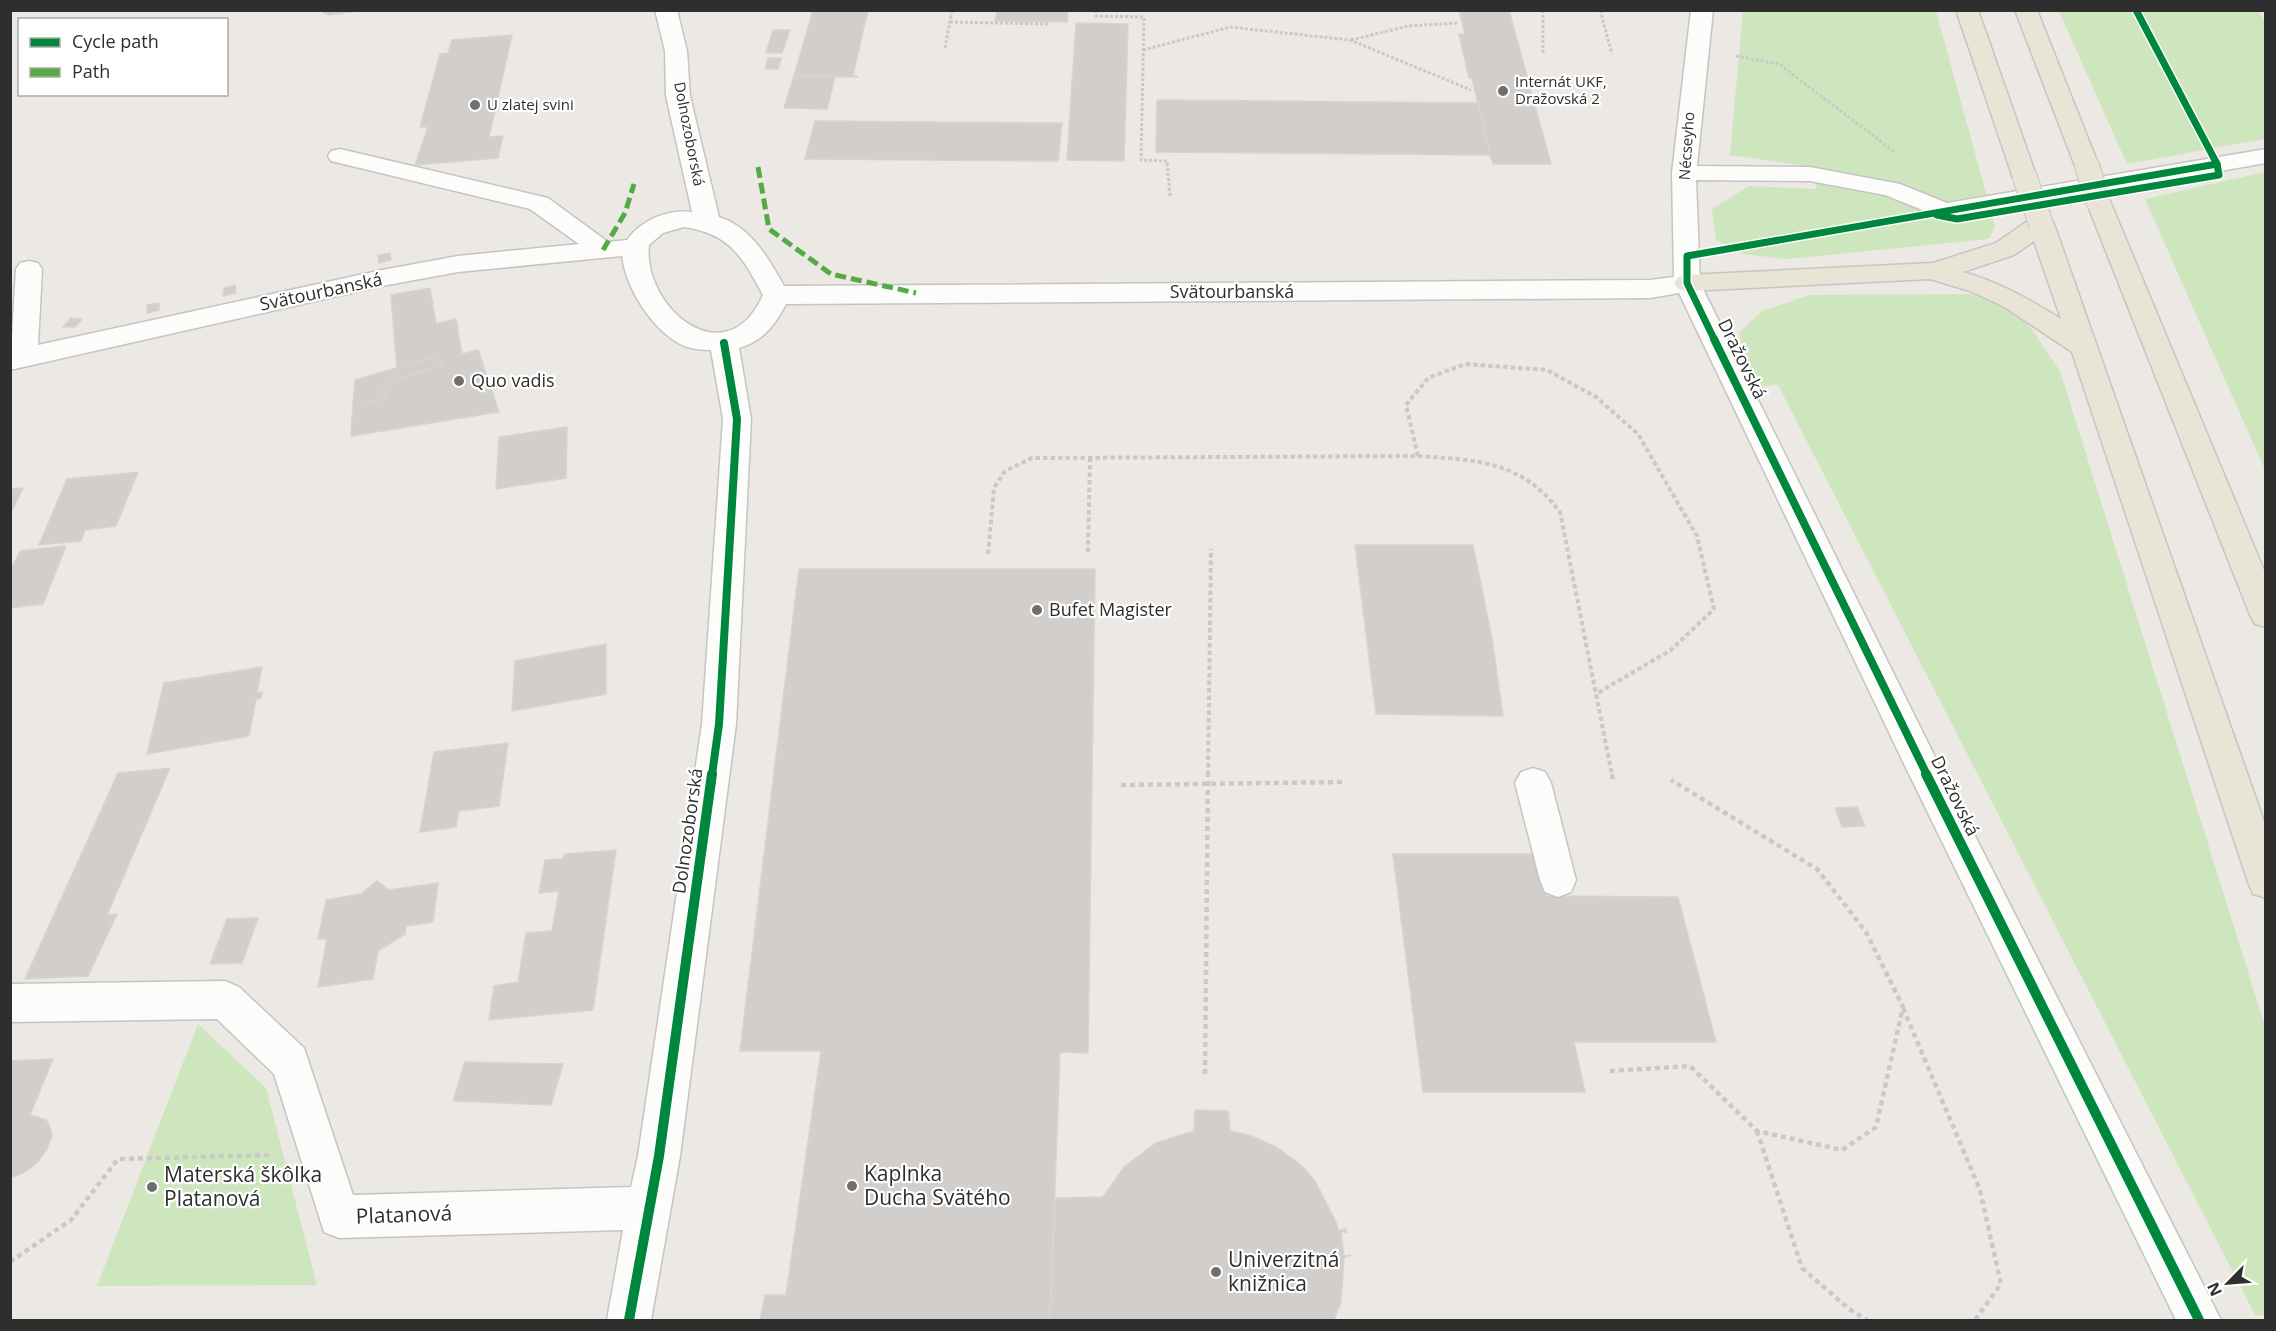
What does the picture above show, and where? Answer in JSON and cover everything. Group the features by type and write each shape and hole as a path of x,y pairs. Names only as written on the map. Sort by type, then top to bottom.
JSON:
{"main road":[{"path":"1967,10 2186,642 2265,882"},
{"path":"2026,10 2087,166 2098,201 2265,615"},
{"path":"1687,283 1933,272 2005,249 2041,225"},
{"path":"1933,272 1979,285 2012,300 2084,347"}],"street":[{"name":"Dolnozoborská","path":"666,10 676,51 678,96 707,222"},
{"name":"Nécseyho","path":"1687,283 1684,173 1702,10"},
{"path":"340,156 539,203 603,250"},
{"path":"1684,173 1810,174 1891,189 1945,211 2265,156"},
{"path":"684,219 707,222 720,226 738,239 763,271 776,295 767,317 752,333 724,343 692,340 671,326 647,291 636,268 636,247 644,233 664,223 684,219"},
{"name":"Svätourbanská","path":"17,360 393,276 458,264 636,247"},
{"path":"17,360 29,269"},
{"name":"Svätourbanská","path":"776,295 1650,290 1687,283"},
{"name":"Dražovská","path":"1687,283 1934,791 2199,1320"},
{"name":"Dolnozoborská","path":"629,1320 659,1156 719,724 736,419 724,343"},
{"path":"1533,783 1558,880"},
{"name":"Platanová","path":"10,1003 225,1000 290,1062 339,1217 648,1208"}],"path":[{"path":"945,48 952,10"},
{"path":"1096,10 1096,16 1144,16 1141,160 1167,161 1170,196"},
{"path":"1543,10 1543,53"},
{"path":"1600,10 1612,54"},
{"path":"950,22 1048,24"},
{"path":"1350,40 1408,26 1458,23"},
{"path":"1143,50 1230,27 1350,40 1471,90"},
{"path":"1735,56 1779,64 1884,142 1901,158"},
{"path":"1418,456 1406,405 1428,378 1465,364 1546,370 1596,397 1638,434 1697,536 1714,609 1671,650 1596,694"},
{"path":"987,554 994,488 1005,471 1032,458 1418,456 1474,460 1506,468 1540,488 1560,512 1613,781"},
{"path":"1088,552 1090,457"},
{"path":"1205,1074 1211,549"},
{"path":"1671,780 1817,869 1866,932 1903,1007 1980,1190 2001,1284 1975,1320"},
{"path":"1121,785 1344,782"},
{"path":"1757,1131 1842,1150 1876,1127 1903,1007"},
{"path":"1610,1071 1690,1066 1757,1131 1802,1268 1849,1309 1867,1320"},
{"path":"10,1262 71,1220 118,1159 283,1155"}],"green space":[{"path":"1743,11 1936,11 1995,226 1989,239 1787,259 1742,254 1716,240 1712,209 1749,186 1816,189 1812,167 1730,155"},
{"path":"2059,11 2258,11 2265,21 2265,139 2127,164"},
{"path":"2266,172 2265,470 2145,199"},
{"path":"1973,294 2005,304 2025,319 2060,371 2265,1026 2265,1316 2255,1315 1778,385 1756,386 1742,356 1740,332 1762,311 1809,295"},
{"path":"198,1024 266,1088 317,1285 97,1286"}],"building":[{"path":"319,10 366,10 328,15"},
{"path":"813,10 868,10 853,75 858,77 794,76"},
{"path":"997,10 1068,10 1067,22 995,21"},
{"name":"Internát UKF, Dražovská 2","path":"1459,10 1509,10 1551,164 1493,164 1472,78 1469,78 1459,34 1465,34"},
{"path":"1076,23 1128,24 1124,161 1067,160"},
{"path":"773,30 790,30 782,53 766,53"},
{"path":"512,35 489,137 503,136 498,158 415,165 428,127 420,127 440,54 448,53 452,40"},
{"path":"768,58 781,58 778,69 765,69"},
{"path":"794,76 835,77 827,109 784,108"},
{"path":"1157,100 1478,103 1490,155 1156,152"},
{"path":"815,121 1062,123 1058,161 805,159"},
{"path":"390,253 391,260 379,263 378,255"},
{"path":"235,285 236,293 223,296 224,288"},
{"path":"430,288 436,324 456,319 462,354 478,350 499,412 351,436 353,405 386,399 383,383 442,366 437,356 397,368 391,295"},
{"path":"159,303 159,310 147,313 147,305"},
{"path":"71,318 82,319 75,327 63,327"},
{"path":"437,356 442,366 383,383 386,399 353,405 355,380"},
{"path":"567,427 566,478 496,489 499,437"},
{"path":"138,472 116,526 85,530 81,541 39,545 67,479"},
{"path":"23,488 10,515 10,489"},
{"path":"1355,545 1473,545 1492,639 1503,716 1376,714"},
{"path":"66,546 43,604 10,608 10,572 20,551"},
{"path":"799,569 1095,569 1088,1053 1060,1052 1050,1320 760,1320 765,1295 786,1295 821,1051 740,1051"},
{"path":"606,644 606,694 512,711 515,661"},
{"path":"262,667 257,692 262,692 261,698 256,699 249,736 147,754 164,683"},
{"path":"508,743 499,806 459,811 456,827 420,832 434,752"},
{"path":"170,768 107,915 117,914 88,976 25,979 118,773"},
{"path":"1857,807 1865,826 1842,827 1835,808"},
{"path":"616,850 593,1010 489,1020 494,986 518,982 526,933 552,931 559,891 539,893 545,860 563,859 565,854"},
{"path":"1393,854 1538,854 1547,896 1678,897 1716,1042 1574,1042 1585,1092 1423,1092"},
{"path":"377,881 389,890 438,883 433,922 406,926 405,934 378,951 373,979 318,987 327,939 318,939 326,900 361,894"},
{"path":"258,918 242,963 210,964 227,919"},
{"path":"53,1059 30,1115 46,1120 52,1136 47,1149 37,1163 23,1173 10,1178 10,1061"},
{"path":"465,1062 563,1064 551,1105 453,1101"},
{"path":"1195,1110 1228,1111 1230,1131 1249,1135 1276,1147 1301,1165 1315,1181 1337,1224 1338,1231 1346,1229 1347,1232 1341,1232 1344,1256 1351,1255 1344,1258 1341,1302 1334,1320 1050,1320 1055,1198 1103,1197 1124,1167 1156,1143 1194,1131"}],"marked path":[{"path":"758,167 769,229 831,274 916,293"},
{"path":"603,250 625,213 634,184"}],"cycle path":[{"path":"1937,215 1957,219 2219,175 2217,164 2136,10"},
{"path":"2199,1320 1924,770 1687,283 1687,256 2217,164"},
{"path":"629,1320 659,1156 719,724 737,419 724,343"}],"place":[{"name":"Internát UKF, Dražovská 2","path":"1503,91"},
{"name":"U zlatej svini","path":"475,105"},
{"name":"Quo vadis","path":"459,381"},
{"name":"Bufet Magister","path":"1037,610"},
{"name":"Kaplnka Ducha Svätého","path":"852,1186"},
{"name":"Materská škôlka Platanová","path":"152,1187"},
{"name":"Univerzitná knižnica","path":"1216,1272"}]}
